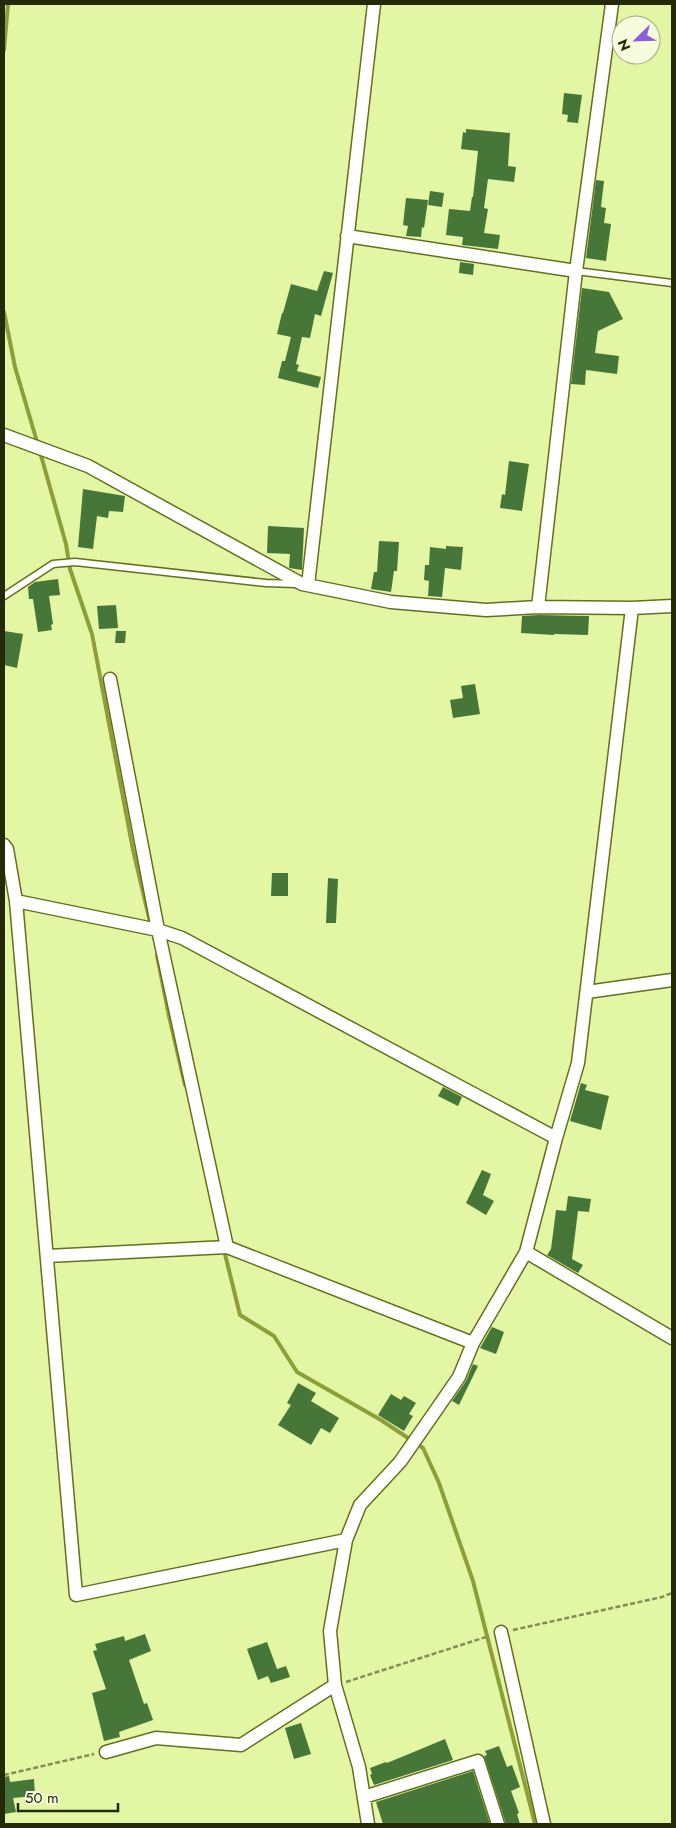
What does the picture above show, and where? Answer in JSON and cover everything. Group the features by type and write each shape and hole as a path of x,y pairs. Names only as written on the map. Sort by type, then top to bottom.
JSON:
{"street":[{"path":"305,584 374,4"},
{"path":"538,607 576,271 612,4"},
{"path":"347,236 576,271"},
{"path":"4,435 88,466 305,584 390,602 486,610 538,607 632,608 672,606"},
{"path":"368,1824 359,1767 335,1685 330,1631 346,1540 360,1505 400,1462 459,1377 473,1343 526,1252 578,1063 632,608"},
{"path":"110,680 158,930 227,1246"},
{"path":"4,845 7,848 16,901 76,1595 346,1540"},
{"path":"16,901 158,930 182,938 556,1138"},
{"path":"587,992 672,980"},
{"path":"47,1256 227,1246 473,1343"},
{"path":"526,1252 672,1338"},
{"path":"501,1632 544,1824"},
{"path":"106,1752 156,1738 241,1745 335,1685"},
{"path":"364,1797 478,1761 498,1824"}],"lane":[{"path":"576,271 672,283"},
{"path":"4,596 53,564 75,562 266,583 305,584"}],"path":[{"path":"4,1775 106,1752"}],"building":[{"path":"564,93 582,95 578,123 567,122 568,115 562,114"},
{"path":"466,129 510,133 508,166 516,167 514,182 488,179 484,208 488,209 484,233 500,235 498,249 462,245 463,237 446,235 449,209 470,211 473,197 478,151 461,149 463,132 466,133"},
{"path":"596,180 604,181 601,207 606,208 604,223 611,224 606,261 586,258"},
{"path":"430,191 444,193 442,207 428,205"},
{"path":"406,198 428,200 421,237 406,236 408,226 403,225"},
{"path":"460,262 474,264 473,275 459,273"},
{"path":"324,271 333,273 321,316 315,314 310,338 302,337 296,364 299,365 297,371 321,377 318,388 278,378 282,361 285,361 291,337 277,334 291,284 317,291"},
{"path":"582,288 609,292 623,319 598,331 595,353 619,356 617,374 586,370 585,385 571,384"},
{"path":"509,461 529,464 522,511 500,508 502,494 505,495"},
{"path":"83,489 125,496 123,512 109,511 108,518 97,516 93,549 78,547"},
{"path":"268,526 304,528 302,570 289,568 290,554 267,553"},
{"path":"379,541 399,542 397,571 394,571 391,592 371,589 374,572 377,572"},
{"path":"446,546 463,547 461,570 445,568 442,597 428,596 429,581 424,580 425,565 429,565 430,547 446,549"},
{"path":"58,579 60,595 49,596 53,624 51,625 52,630 38,632 33,599 29,599 28,587 35,582"},
{"path":"116,605 118,628 99,629 97,606"},
{"path":"522,616 589,616 588,635 521,633"},
{"path":"4,631 23,634 17,668 4,665"},
{"path":"116,631 126,631 125,643 115,643"},
{"path":"475,684 480,714 453,718 450,700 463,698 461,686"},
{"path":"272,873 288,873 288,896 271,896"},
{"path":"328,878 338,879 336,923 326,923"},
{"path":"581,1083 587,1085 585,1090 609,1096 601,1130 570,1121"},
{"path":"443,1087 462,1097 458,1106 438,1096"},
{"path":"482,1170 491,1174 483,1195 494,1201 486,1215 466,1203"},
{"path":"568,1196 591,1199 589,1212 578,1211 572,1259 583,1265 578,1273 547,1255 551,1249 556,1210 566,1211"},
{"path":"492,1327 504,1332 496,1354 480,1348"},
{"path":"473,1364 478,1366 459,1405 452,1401 466,1381"},
{"path":"298,1383 316,1393 311,1401 339,1418 330,1433 321,1428 311,1445 278,1425 291,1405 287,1403"},
{"path":"391,1394 401,1400 404,1396 416,1403 409,1414 413,1416 404,1431 378,1415"},
{"path":"145,1634 151,1651 129,1660 144,1704 147,1703 153,1720 119,1732 120,1737 104,1741 92,1693 106,1689 93,1651 97,1650 95,1644 124,1636 125,1641"},
{"path":"267,1642 277,1669 286,1666 290,1677 271,1683 268,1676 258,1680 247,1649"},
{"path":"301,1723 311,1754 294,1759 285,1728"},
{"path":"445,1739 453,1760 374,1785 370,1775 372,1774 370,1768"},
{"path":"499,1746 507,1767 512,1765 520,1787 511,1791 519,1813 517,1814 520,1824 506,1824 484,1756 487,1755 485,1751"},
{"path":"473,1771 490,1824 383,1824 376,1802"},
{"path":"9,1776 10,1782 34,1779 35,1796 13,1798 16,1812 4,1814 4,1777"}],"waterway":[{"path":"4,50 8,4"},
{"path":"4,312 15,367 38,445"},
{"path":"40,452 66,544 70,569 92,634 133,850 151,926"},
{"path":"157,955 185,1085"},
{"path":"224,1250 240,1315 274,1336 297,1372 381,1420 423,1448 439,1483 473,1581 535,1824"}]}
